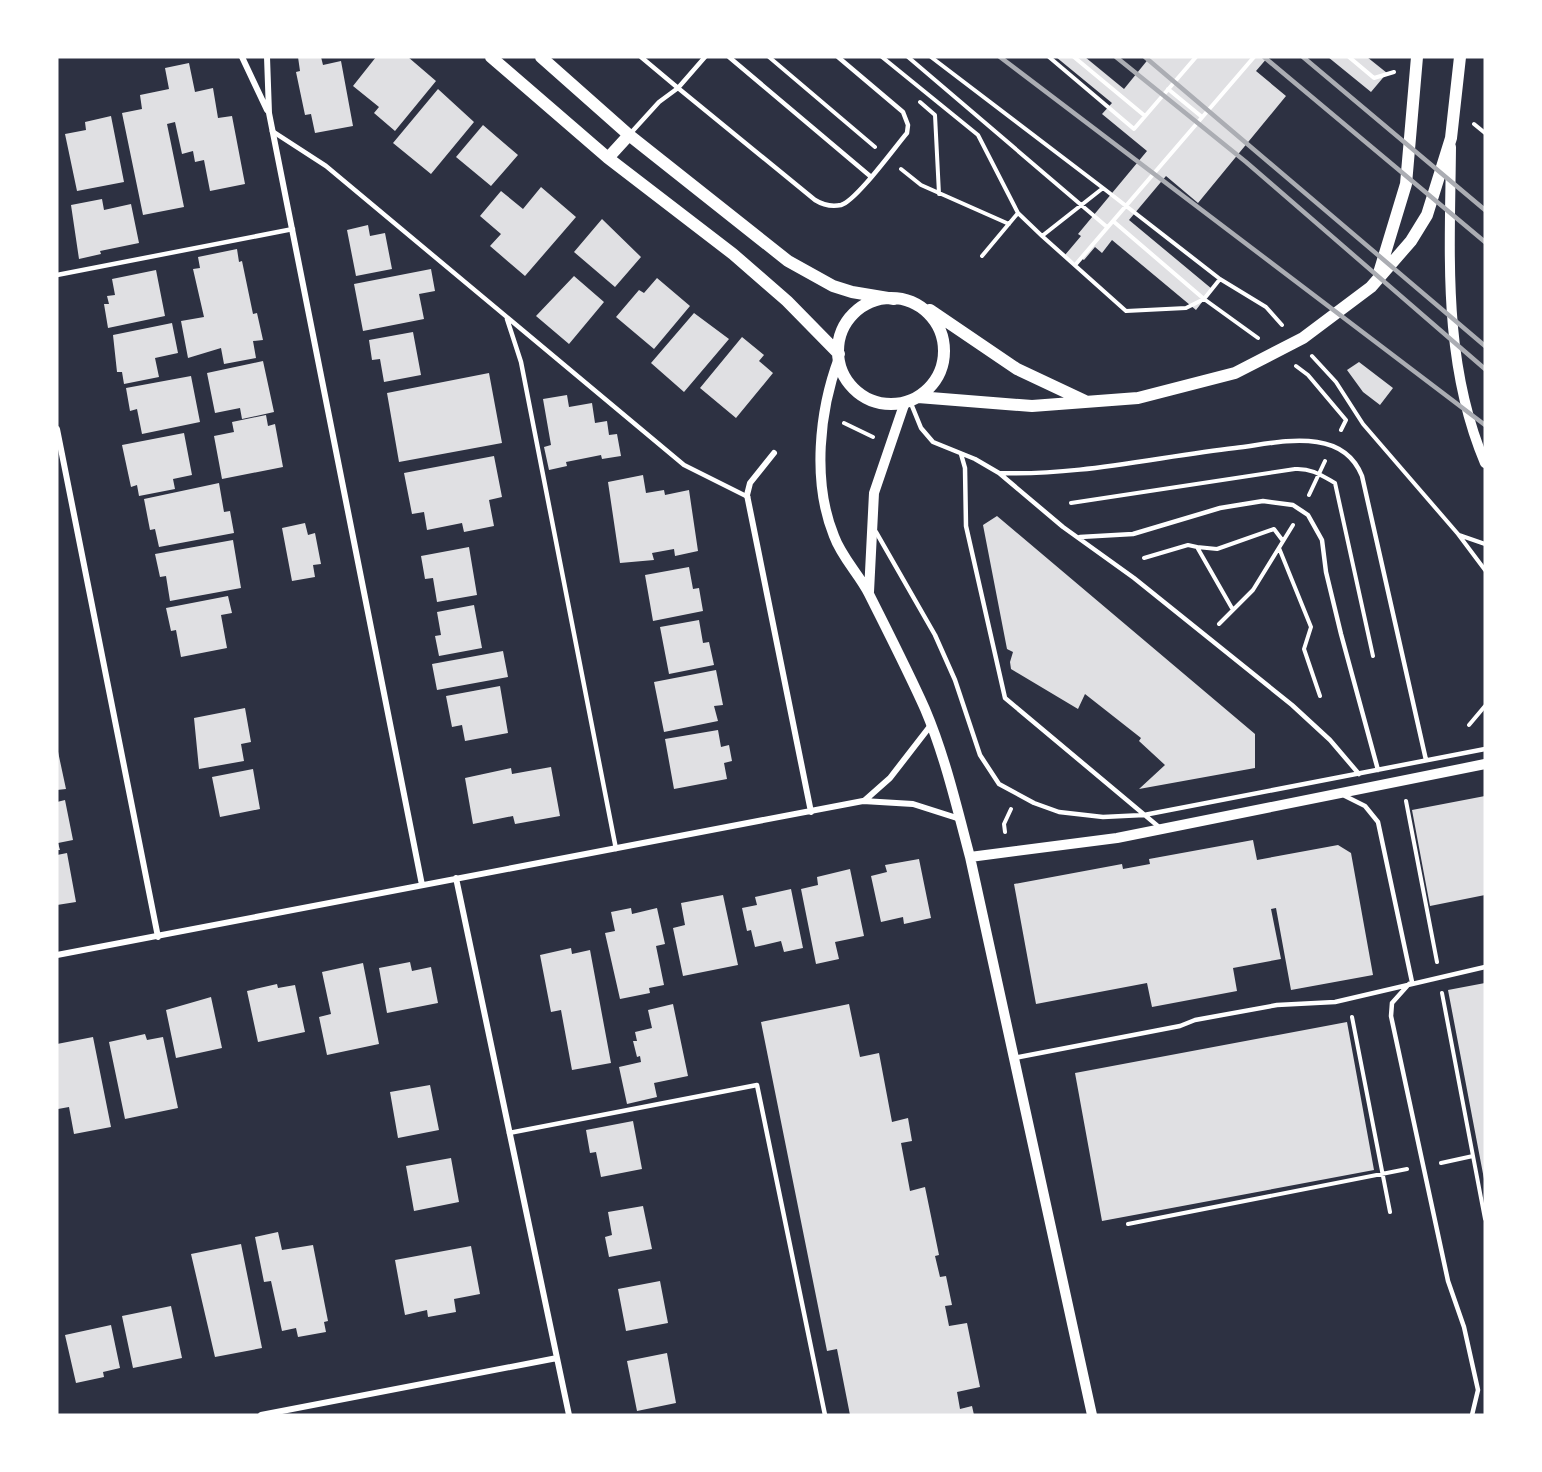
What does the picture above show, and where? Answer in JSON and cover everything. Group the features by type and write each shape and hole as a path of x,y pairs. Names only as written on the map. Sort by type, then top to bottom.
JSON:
{"main road":[{"path":"491,57 608,158 733,254 787,301 839,356"},
{"path":"541,57 629,135 788,261 833,286 912,302 941,316 1017,369 1063,392 1092,403"},
{"path":"1371,287 1383,264 1406,184 1417,57"},
{"path":"894,299 872,302 854,315 842,333 839,356 844,375 862,395 887,404 911,400 1032,406 1092,403 1170,392 1235,373 1303,339 1371,287 1407,246 1427,214 1451,138 1460,57"},
{"path":"608,158 629,135"},
{"path":"911,400 937,378 945,352 938,326 927,312 912,302"}],"street":[{"path":"242,57 269,113"},
{"path":"267,57 272,131 422,885"},
{"path":"1451,138 1449,278 1452,332 1461,392 1485,463"},
{"path":"839,356 825,402 822,453 824,489 834,537 868,592 931,725 960,819 1092,1415"},
{"path":"868,592 871,521 877,485 911,400"},
{"path":"57,429 158,937"},
{"path":"774,453 750,483 748,497 811,812"},
{"path":"863,801 890,778 931,725"},
{"path":"970,857 1117,838 1485,764"},
{"path":"57,955 863,801 913,804 960,819"},
{"path":"456,878 569,1415"},
{"path":"261,1415 557,1358"}],"lane":[{"path":"641,57 822,204 831,206 849,202 907,133 907,118 838,57"},
{"path":"629,135 659,102 678,88 705,57"},
{"path":"729,57 870,176"},
{"path":"272,131 326,166 684,465 748,497"},
{"path":"57,275 293,229"},
{"path":"506,316 521,362 616,849"},
{"path":"911,400 919,424 928,437 940,446 999,473 1063,526 1208,635 1292,705 1330,740 1359,774"},
{"path":"999,473 1086,470 1145,459 1287,442 1319,442 1340,450 1354,460 1362,476 1426,760"},
{"path":"961,454 965,468 966,526 1005,698 1161,829"},
{"path":"1080,537 1133,534 1220,508 1263,501 1293,505 1308,515 1322,540 1326,572 1341,634 1378,770"},
{"path":"871,521 880,542 914,595 935,635 955,680 980,755 999,784 1034,804 1059,812 1103,817 1144,815 1485,749"},
{"path":"1336,794 1361,803 1372,812 1378,822 1412,982"},
{"path":"1014,1058 1180,1026 1195,1020 1268,1007 1317,1004 1485,967"},
{"path":"1412,982 1392,1003 1391,1016 1448,1281 1464,1327 1478,1390 1472,1415"},
{"path":"509,1133 757,1085 825,1415"}],"path":[{"path":"769,57 876,148"},
{"path":"882,57 978,135 1018,213 1126,311 1186,308 1204,299 1113,221"},
{"path":"908,57 1107,227"},
{"path":"931,57 1220,279 1266,307 1289,332"},
{"path":"1049,57 1134,129 1195,57"},
{"path":"1074,57 1145,116"},
{"path":"1076,264 1254,57"},
{"path":"1349,57 1374,78"},
{"path":"1168,89 1202,117"},
{"path":"898,167 921,185 1009,224"},
{"path":"1042,236 1103,188"},
{"path":"982,256 1018,213"},
{"path":"1305,349 1336,382 1363,424 1458,534 1485,570"},
{"path":"844,423 874,437"},
{"path":"1071,503 1308,468 1335,483 1373,656"},
{"path":"1144,558 1188,545 1217,549 1274,529 1283,541"},
{"path":"1458,534 1485,544"},
{"path":"1197,547 1233,610"},
{"path":"1279,548 1287,562 1311,627 1304,649 1320,696"},
{"path":"1469,725 1485,706"},
{"path":"1406,798 1485,1219"},
{"path":"1005,834 1004,824 1012,808"},
{"path":"1348,998 1390,1212"},
{"path":"1128,1224 1473,1156"}],"building":[{"path":"298,57 321,57 323,65 341,61 353,126 315,133 311,114 305,115 296,72 300,71"},
{"path":"376,57 408,57 436,81 395,131 374,113 379,107 353,86"},
{"path":"1056,57 1085,57 1124,89 1150,57 1268,57 1256,71 1286,96 1198,203 1166,176 1129,220 1212,289 1196,310 1112,240 1102,253 1095,247 1084,260 1081,258 1076,264 1065,255 1081,236 1078,234 1147,151 1102,114 1112,103"},
{"path":"1328,57 1367,57 1387,73 1371,92"},
{"path":"189,63 195,92 213,88 218,118 232,116 245,184 210,191 204,160 195,162 193,151 182,154 175,122 167,124 184,207 143,215 122,113 142,109 140,95 169,89 165,68"},
{"path":"438,89 474,122 431,174 393,143"},
{"path":"111,116 124,182 77,191 65,134 86,130 85,122"},
{"path":"483,125 518,155 491,186 456,157"},
{"path":"541,187 576,217 525,276 490,246 501,234 480,216 501,191 523,209"},
{"path":"102,199 104,210 131,204 139,243 100,251 101,254 79,259 71,205"},
{"path":"602,219 641,257 615,287 574,252"},
{"path":"368,225 370,236 385,233 392,269 356,276 347,230"},
{"path":"237,249 239,262 242,261 253,314 257,313 263,340 253,341 256,358 224,364 221,348 188,358 181,321 204,317 193,269 200,268 198,257"},
{"path":"431,269 435,291 419,294 424,319 363,331 354,284"},
{"path":"156,270 165,316 108,328 104,304 109,304 107,296 115,295 112,279"},
{"path":"574,276 604,302 569,344 536,316"},
{"path":"657,278 690,306 654,349 616,317 639,290 644,293"},
{"path":"694,313 729,339 684,392 651,363"},
{"path":"172,323 178,353 155,358 159,377 124,384 122,372 117,372 113,335"},
{"path":"413,332 421,375 384,382 380,359 372,360 369,340"},
{"path":"742,337 764,355 759,361 773,373 736,418 700,388"},
{"path":"263,361 274,412 242,419 240,408 215,413 207,373"},
{"path":"1359,362 1393,388 1380,405 1363,392 1347,370"},
{"path":"489,373 502,443 399,462 387,393"},
{"path":"191,376 200,422 142,434 137,409 130,411 126,388"},
{"path":"567,395 569,407 592,403 595,423 607,421 609,435 617,434 621,456 602,459 601,455 566,462 567,466 549,470 544,447 551,445 543,399"},
{"path":"266,415 268,426 275,424 283,467 222,479 214,436 234,432 232,422"},
{"path":"184,433 192,475 173,479 175,489 139,496 137,485 131,487 122,445"},
{"path":"494,456 502,497 489,500 494,526 464,532 462,523 427,530 424,512 412,514 404,473"},
{"path":"643,475 646,493 664,490 665,495 689,490 698,551 675,556 674,549 652,553 654,560 620,563 608,482"},
{"path":"219,483 224,512 230,511 234,533 159,547 155,529 150,530 144,499"},
{"path":"997,516 1255,734 1255,768 1139,789 1165,765 1139,741 1141,738 1085,694 1078,709 1011,669 1010,662 1013,652 1007,649 983,525"},
{"path":"305,523 308,535 315,533 321,564 313,565 315,577 292,581 282,528"},
{"path":"233,540 241,588 170,601 166,576 160,577 155,554"},
{"path":"469,547 477,595 437,602 433,578 425,579 421,556"},
{"path":"689,567 693,589 699,588 703,611 653,621 645,575"},
{"path":"228,596 232,613 221,615 227,648 181,657 176,630 171,631 166,608"},
{"path":"474,605 482,648 439,656 435,636 441,635 437,612"},
{"path":"699,620 703,643 709,642 714,665 669,674 660,627"},
{"path":"503,651 508,677 437,690 432,664"},
{"path":"716,670 723,705 714,706 718,721 664,732 654,682"},
{"path":"500,686 508,733 465,741 462,725 452,727 446,696"},
{"path":"245,708 251,742 241,744 244,761 199,769 194,718"},
{"path":"718,730 721,747 729,745 732,761 724,763 727,779 674,789 665,739"},
{"path":"57,747 66,789 57,790"},
{"path":"551,767 560,816 515,824 513,816 473,824 465,778 511,768 512,774"},
{"path":"253,769 260,809 220,817 212,777"},
{"path":"1485,796 1485,895 1430,906 1412,810"},
{"path":"65,800 73,840 58,843 60,850 57,850 57,802"},
{"path":"1253,840 1257,860 1338,845 1351,853 1373,975 1291,990 1276,908 1271,909 1281,959 1233,968 1237,991 1152,1007 1147,983 1036,1004 1014,884 1122,864 1123,869 1150,864 1149,859"},
{"path":"67,853 76,902 57,905 57,855"},
{"path":"919,859 931,918 904,924 903,917 881,922 871,876 887,872 885,865"},
{"path":"850,869 864,936 835,942 839,959 816,964 801,889 818,885 817,877"},
{"path":"791,889 803,948 784,952 781,941 755,947 751,930 747,931 742,908 757,905 755,897"},
{"path":"723,895 738,965 683,976 673,928 685,925 681,903"},
{"path":"631,908 632,914 657,908 665,944 656,946 664,985 649,988 650,993 620,999 605,933 615,931 611,912"},
{"path":"571,948 572,954 590,950 611,1063 572,1070 561,1010 551,1012 540,955"},
{"path":"410,962 412,971 431,967 438,1003 387,1013 379,968"},
{"path":"363,963 379,1044 327,1055 319,1017 331,1014 322,972"},
{"path":"1485,983 1485,1179 1484,1179 1448,990"},
{"path":"277,984 278,988 295,985 305,1032 258,1042 247,991"},
{"path":"211,997 222,1048 176,1058 166,1010"},
{"path":"673,1004 688,1076 654,1083 657,1097 627,1104 619,1067 641,1062 640,1056 637,1057 633,1041 637,1041 635,1032 652,1028 648,1010"},
{"path":"849,1004 860,1057 879,1053 892,1122 908,1118 912,1141 901,1143 910,1191 925,1187 939,1255 935,1256 940,1277 946,1276 952,1305 945,1306 949,1326 967,1323 980,1387 957,1392 960,1409 972,1406 974,1415 850,1415 837,1349 827,1351 761,1022"},
{"path":"1347,1022 1374,1170 1102,1221 1075,1073"},
{"path":"145,1034 147,1040 163,1037 178,1108 125,1119 109,1042"},
{"path":"93,1037 111,1127 74,1134 69,1107 58,1109 57,1106 57,1044"},
{"path":"430,1085 439,1130 398,1138 390,1092"},
{"path":"633,1121 642,1169 601,1177 596,1152 590,1153 586,1130"},
{"path":"451,1158 459,1202 414,1211 406,1166"},
{"path":"643,1206 652,1249 609,1257 605,1237 612,1235 608,1212"},
{"path":"278,1232 282,1250 313,1245 328,1321 324,1322 326,1332 298,1337 296,1328 282,1331 271,1281 264,1282 255,1237"},
{"path":"241,1244 262,1348 215,1357 191,1254"},
{"path":"471,1246 480,1294 454,1299 456,1312 428,1317 427,1310 405,1315 395,1260"},
{"path":"660,1281 668,1323 626,1331 618,1289"},
{"path":"171,1306 182,1358 133,1368 122,1316"},
{"path":"111,1325 120,1368 103,1372 104,1377 76,1383 65,1335"},
{"path":"667,1353 676,1403 637,1411 627,1361"}],"railway":[{"path":"1000,57 1485,425"},
{"path":"1116,57 1246,162 1485,369"},
{"path":"1145,57 1485,346"},
{"path":"1264,57 1485,242"},
{"path":"1303,57 1485,210"}]}
